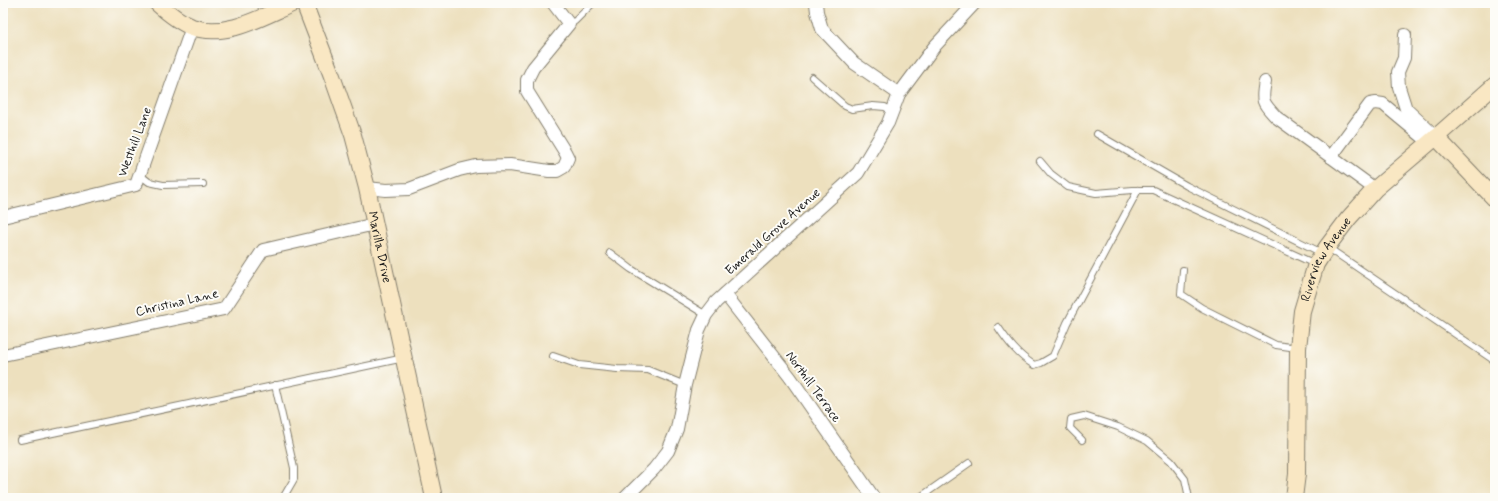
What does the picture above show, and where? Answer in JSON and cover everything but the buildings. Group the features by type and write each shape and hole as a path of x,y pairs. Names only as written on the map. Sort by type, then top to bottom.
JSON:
{"street":[{"path":"156,3 169,13 192,26 211,31 234,28 294,3"},
{"name":"Marilla Drive","path":"304,3 335,83 367,188 434,498"},
{"path":"367,188 386,190 409,189 459,170 476,166 510,165 549,171 557,171 564,167 568,158 526,91 527,80 533,68 569,24 553,3"},
{"path":"816,3 822,29 854,63 899,94"},
{"name":"Emerald Grove Avenue","path":"625,498 654,469 668,451 677,429 685,385 699,330 706,314 716,302 858,173 893,112 899,94 934,47 975,3"},
{"name":"Westhill Lane","path":"3,217 136,185 192,26"},
{"path":"1405,35 1404,58 1398,72 1398,87 1406,109 1433,140 1495,199"},
{"path":"1265,82 1262,96 1264,104 1276,117 1375,189"},
{"name":"Riverview Avenue","path":"1294,498 1297,474 1298,348 1302,311 1322,255 1348,219 1375,189 1495,85"},
{"path":"1331,157 1370,104 1376,103 1383,104 1433,140"},
{"name":"Christina Lane","path":"3,355 224,309 263,250 375,224"},
{"name":"Northill Terrace","path":"725,294 790,377 874,498"}],"lane":[{"path":"569,24 575,21 593,3"},
{"path":"812,77 845,106 852,109 873,106 885,107 893,112"},
{"path":"1097,134 1188,186 1322,255 1495,361"},
{"path":"1040,161 1051,174 1068,187 1096,193 1153,190 1322,255"},
{"path":"140,174 149,182 163,185 203,184"},
{"path":"998,328 1011,346 1023,358 1034,365 1053,356 1067,323 1138,190"},
{"path":"610,253 631,269 706,314"},
{"path":"1184,270 1181,294 1202,308 1276,345 1298,348"},
{"path":"553,356 579,365 617,369 648,370 685,385"},
{"path":"20,440 404,358"},
{"path":"275,385 294,468 294,479 283,498"},
{"path":"1082,440 1070,428 1071,419 1084,416 1118,427 1147,441 1172,461 1185,478 1189,498"},
{"path":"919,498 969,463"}]}
